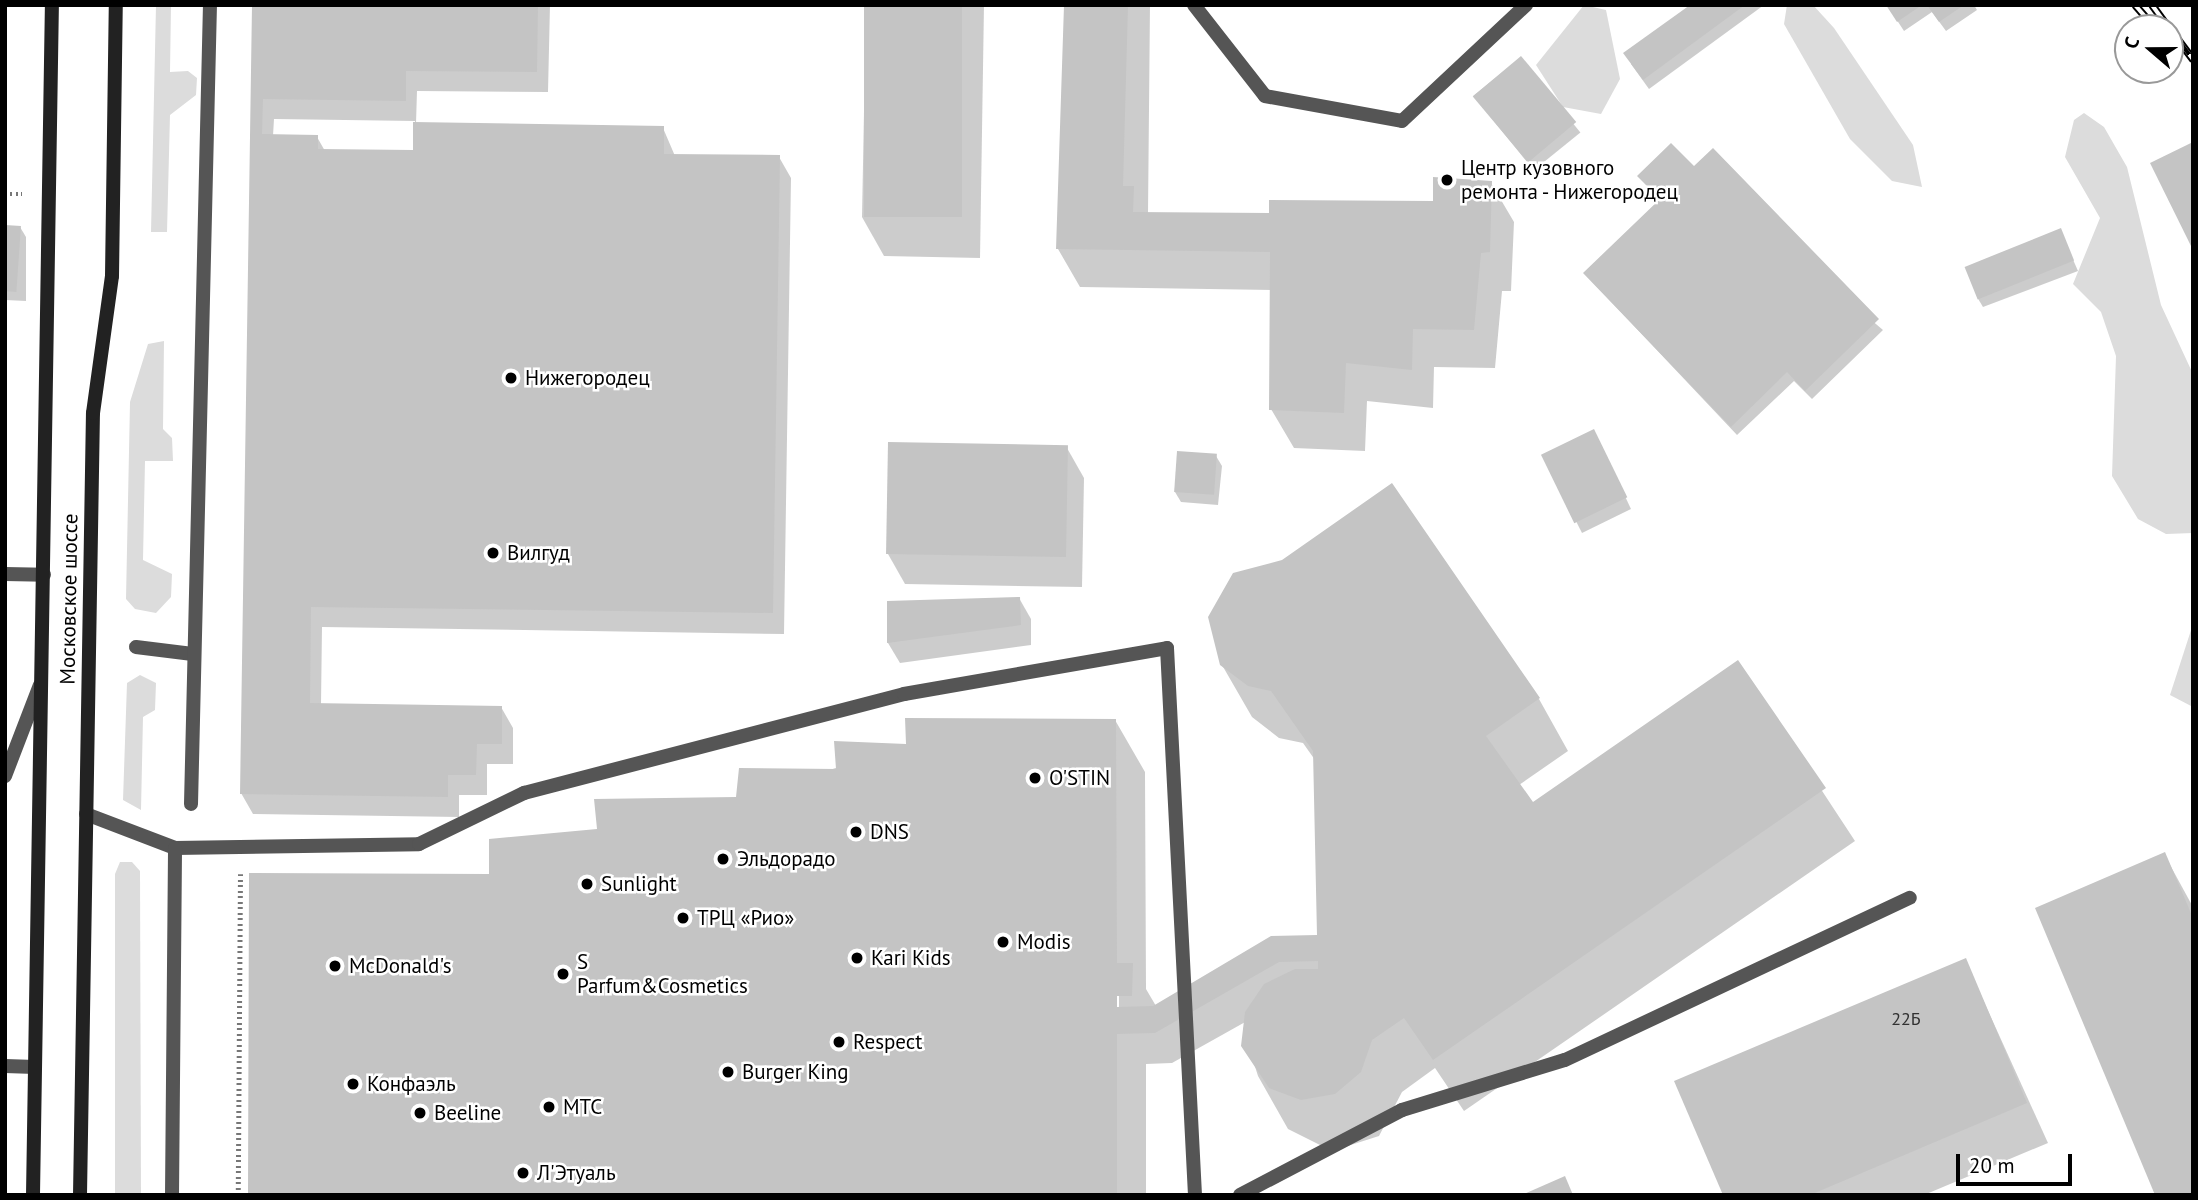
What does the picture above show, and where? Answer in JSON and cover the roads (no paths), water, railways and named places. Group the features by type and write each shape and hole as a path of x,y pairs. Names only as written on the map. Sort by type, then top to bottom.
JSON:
{"main road":[{"name":"Московское шоссе","path":"80,1195 93,413 112,276 116,5"},
{"name":"Московское шоссе","path":"33,1195 44,575 50,8"}],"lane":[{"path":"191,804 210,5"},
{"path":"1194,5 1265,96 1402,121 1527,5"},
{"path":"5,574 44,575"},
{"path":"136,647 194,654"},
{"path":"86,814 175,848 419,844 537,789 904,694 1167,648 1195,1195"},
{"path":"5,776 42,677"},
{"path":"172,1195 175,848"},
{"path":"1240,1195 1402,1110 1565,1060 1910,898"},
{"path":"5,1066 35,1067"}],"railway":[{"path":"2135,5 2143,14"},
{"path":"2152,5 2159,14"},
{"path":"2184,48 2193,60"}],"place":[{"name":"Центр кузовного ремонта - Нижегородец","path":"1447,180"},
{"name":"Нижегородец","path":"511,378"},
{"name":"Вилгуд","path":"493,553"},
{"name":"O'STIN","path":"1035,778"},
{"name":"DNS","path":"856,832"},
{"name":"Эльдорадо","path":"723,859"},
{"name":"Sunlight","path":"587,884"},
{"name":"ТРЦ «Рио»","path":"683,918"},
{"name":"Modis","path":"1003,942"},
{"name":"Kari Kids","path":"857,958"},
{"name":"McDonald's","path":"335,966"},
{"name":"S Parfum&Cosmetics","path":"563,974"},
{"name":"Respect","path":"839,1042"},
{"name":"Burger King","path":"728,1072"},
{"name":"Конфаэль","path":"353,1084"},
{"name":"МТС","path":"549,1107"},
{"name":"Beeline","path":"420,1113"},
{"name":"Л'Этуаль","path":"523,1173"}]}
